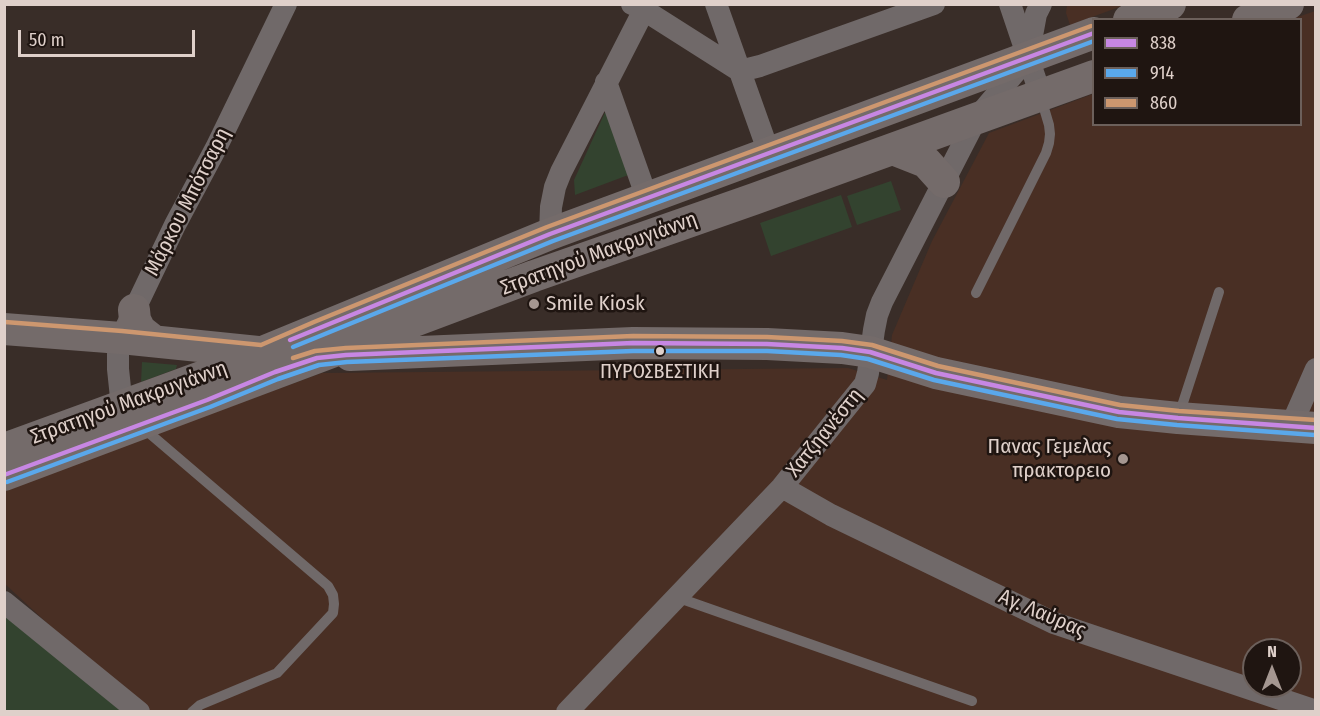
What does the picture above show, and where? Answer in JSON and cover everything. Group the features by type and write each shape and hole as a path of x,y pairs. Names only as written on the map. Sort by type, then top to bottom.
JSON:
{"street":[{"name":"Μάρκου Μπότσαρη","path":"130,416 118,369 118,354 122,338 286,4"},
{"path":"550,234 551,207 561,172 606,82 638,7 740,71 760,66 934,4"},
{"path":"1010,4 1041,96"},
{"name":"Χατζηανέστη","path":"567,711 782,486 865,384 877,315 882,302 976,119 1028,57 1036,14 1041,4"},
{"path":"1134,18 1170,4"},
{"path":"1253,18 1288,4"},
{"path":"724,7 740,71 769,153"},
{"name":"Στρατηγού Μακρυγιάννη","path":"4,475 130,416 268,362 317,329 550,234 1092,34"},
{"name":"Στρατηγού Μακρυγιάννη","path":"268,362 317,358 534,276 1092,77"},
{"path":"606,82 647,198"},
{"path":"893,149 926,162 944,182"},
{"path":"134,310 135,320 140,330 154,341"},
{"path":"4,329 154,341 268,362"},
{"path":"317,358 633,343 767,344 842,348 870,352 936,373 1089,407 1178,418 1303,427 1316,369"},
{"name":"Στρατηγού Μακρυγιάννη","path":"4,449 130,416"},
{"name":"Αγ. Λαύρας","path":"782,486 831,516 1054,623 1316,711"},
{"path":"4,602 139,711"}],"lane":[{"path":"976,293 1046,153 1050,134 1041,96"},
{"path":"1178,418 1219,292"},
{"path":"130,416 328,586 333,595 333,613 277,673 200,705 192,711"},
{"path":"676,597 972,701"}],"shaded area":[{"path":"1067,4 1125,5 1070,25 1066,13"},
{"path":"1315,11 1315,711 142,711 5,584 4,489 322,373 848,368 887,380 892,335 932,241 989,133 1092,94 1092,126 1302,126 1302,18 1295,18"}],"green space":[{"path":"607,108 639,171 575,195 574,180"},
{"path":"891,181 901,210 857,225 847,196"},
{"path":"841,195 852,227 771,256 760,223"},
{"path":"142,362 177,365 176,369 141,382"},
{"path":"5,614 121,711 5,712"}],"transit line":[{"name":"860","path":"5,322 261,345 547,227 1091,26"},
{"name":"838","path":"290,340 550,234 1092,34"},
{"name":"914","path":"293,347 553,241 1092,42"},
{"name":"860","path":"293,358 315,351 346,348 633,336 767,337 842,341 872,345 938,366 1120,405 1316,420"},
{"name":"838","path":"4,475 317,358 633,343 767,344 842,348 870,352 936,373 1119,412 1316,428"},
{"name":"914","path":"7,482 319,365 633,351 767,351 841,355 868,359 934,380 1117,419 1315,435"}],"place":[{"name":"Smile Kiosk","path":"534,304"},
{"name":"ΠΥΡΟΣΒΕΣΤΙΚΗ","path":"660,351"},
{"name":"Πανας Γεμελας πρακτορειο","path":"1123,459"}]}
